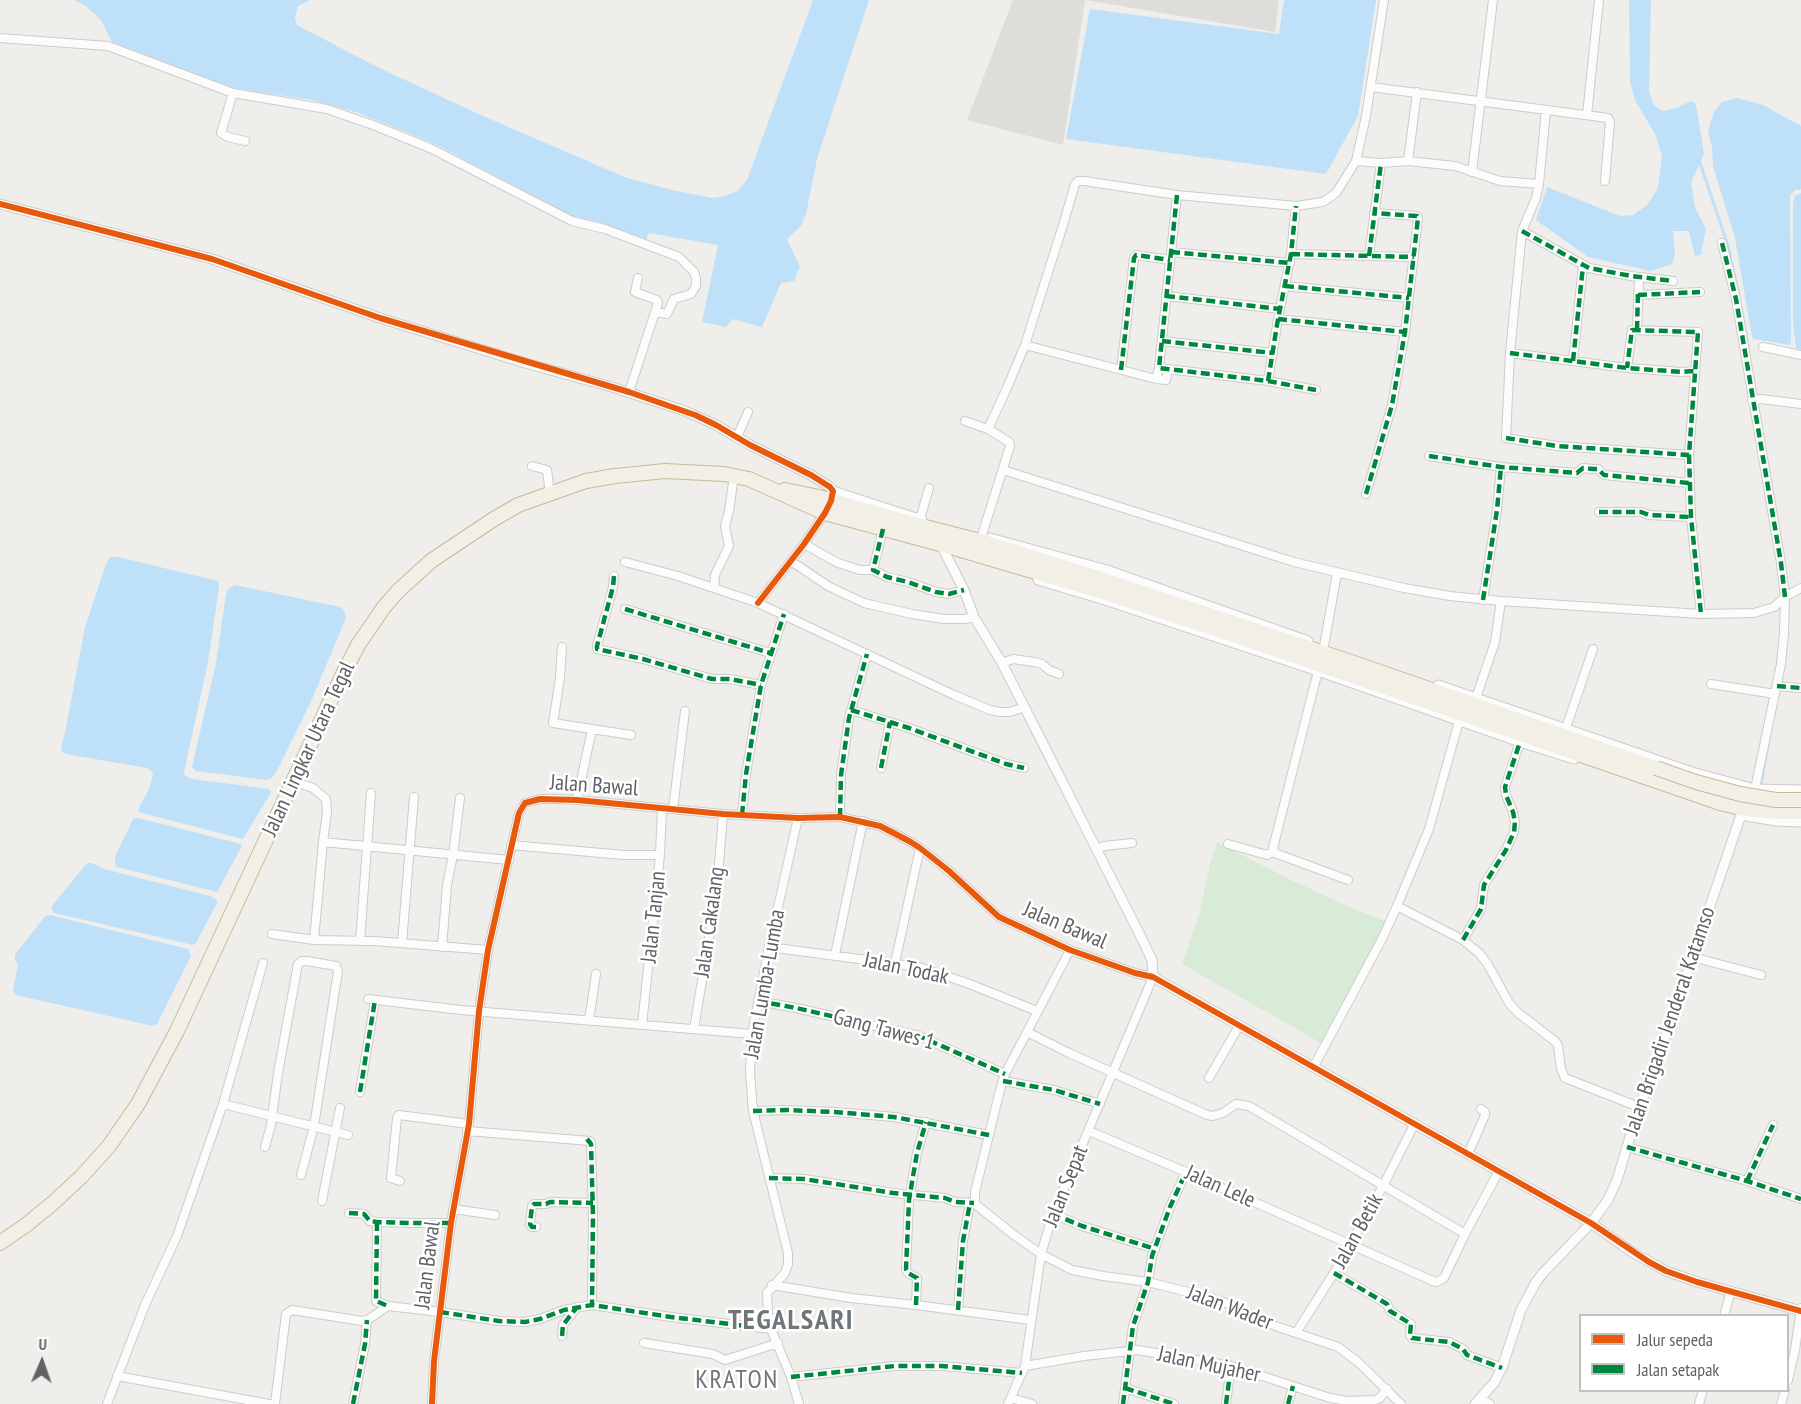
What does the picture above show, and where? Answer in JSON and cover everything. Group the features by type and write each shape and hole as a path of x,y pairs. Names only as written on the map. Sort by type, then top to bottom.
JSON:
{"highway":[{"name":"Jalan Lingkar Utara Tegal","path":"0,1243 53,1203 82,1176 109,1146 138,1104 177,1031 358,645 384,607 431,561 518,505 586,481 615,476 675,471 734,476 771,488 830,502"},
{"path":"830,502 883,529 1093,589 1654,774 1776,800 1798,793"},
{"path":"830,502 1012,550 1357,664 1654,774 1697,796 1733,807 1776,812 1801,811"}],"street":[{"path":"988,429 1024,345 1075,184 1078,181 1084,181 1178,195 1296,206 1323,202 1341,186 1356,161 1366,116 1384,0"},
{"path":"1472,172 1493,0"},
{"path":"1587,115 1599,0"},
{"path":"0,38 108,46 233,93 318,108 374,125 440,153 572,221 605,229 679,257 694,272 696,286 691,294 674,299 667,314 655,312"},
{"path":"1371,87 1608,118 1610,122 1605,181"},
{"path":"1408,161 1417,92"},
{"path":"233,93 221,133 245,141"},
{"path":"1546,110 1539,184 1536,198 1522,231 1510,352 1506,438 1557,446 1689,455"},
{"path":"1356,161 1381,163 1408,161 1455,166 1500,181 1539,184"},
{"path":"1369,256 1381,163"},
{"path":"1156,379 1178,195"},
{"path":"0,204 212,259 380,318 629,392 695,415 811,475 830,487 830,502 804,544 758,603"},
{"path":"1268,381 1290,263 1296,206"},
{"path":"1366,494 1392,405 1405,332 1418,217 1374,213"},
{"path":"1522,231 1583,266 1608,273 1673,281"},
{"path":"1722,243 1736,299 1756,400 1788,595 1778,688 1755,789"},
{"path":"1291,254 1414,257"},
{"path":"1121,370 1136,255 1290,263"},
{"path":"1573,361 1583,266"},
{"path":"1637,330 1639,277"},
{"path":"629,392 658,301 635,292 638,278"},
{"path":"1663,280 1666,294"},
{"path":"1285,286 1409,298"},
{"path":"1638,295 1700,292"},
{"path":"1166,296 1280,309"},
{"path":"1278,319 1405,332"},
{"path":"1627,368 1631,330 1698,332 1689,483 1701,614"},
{"path":"1162,341 1273,353"},
{"path":"1024,345 1156,379 1166,380 1168,369"},
{"path":"1763,347 1801,355"},
{"path":"1510,352 1627,368 1694,371"},
{"path":"1159,368 1268,381 1316,390"},
{"path":"1756,400 1801,404"},
{"path":"737,437 748,412"},
{"path":"965,421 988,429 1009,442 1009,450 982,535"},
{"path":"1429,456 1501,467 1577,473 1583,468 1598,469 1604,475 1689,483"},
{"path":"532,466 547,470 545,496"},
{"path":"1483,600 1497,510 1501,467"},
{"path":"1003,470 1283,559 1428,593 1483,600 1701,614 1766,611 1774,608 1788,595 1801,588"},
{"path":"714,588 715,575 729,546 725,526 734,476"},
{"path":"920,519 929,488"},
{"path":"830,502 920,519 1107,570 1692,772 1755,789 1798,793 1801,811"},
{"path":"1599,512 1641,512 1649,515 1691,517"},
{"path":"873,570 883,529"},
{"path":"804,544 838,563 860,570 873,570 886,577 936,592 949,594 964,590"},
{"path":"943,548 964,590 974,617 1025,707 1152,960 1153,977 1591,1223 1632,1252 1666,1271 1801,1310 1789,1376"},
{"path":"943,548 1318,671 1520,742 1741,815 1776,821 1801,822"},
{"path":"791,561 828,586 864,603 945,619 974,617"},
{"path":"625,562 678,576 758,603 990,710 1010,712 1025,707"},
{"path":"1324,646 1336,573"},
{"path":"615,576 597,649 643,659 712,679 730,679 760,685"},
{"path":"1476,698 1495,642 1501,601"},
{"path":"625,609 770,653"},
{"path":"742,815 760,685 784,614"},
{"path":"562,647 553,723 631,735"},
{"path":"1566,728 1593,649"},
{"path":"840,817 842,775 851,710 867,654"},
{"path":"1002,663 1013,659 1034,662 1059,674"},
{"path":"1228,844 1267,855 1272,852 1318,671"},
{"path":"1711,684 1801,687"},
{"path":"851,710 1006,764 1024,768"},
{"path":"673,809 685,711"},
{"path":"1314,1066 1382,939 1397,906 1429,829 1459,721"},
{"path":"881,768 890,722"},
{"path":"577,800 592,729"},
{"path":"1463,940 1481,909 1484,885 1506,850 1514,832 1515,822 1506,795 1506,787 1520,742"},
{"path":"293,781 313,788 326,799 327,813 314,940"},
{"path":"360,941 371,793"},
{"path":"402,943 414,797"},
{"path":"442,947 447,885 460,798"},
{"name":"Jalan Bawal","path":"432,1404 444,1223 453,1209 468,1128 475,1010 489,950 505,860 512,845 519,813 525,803 540,799 577,800 723,814 798,818 840,817 863,821 887,829 920,848 999,917 1070,950 1153,977"},
{"name":"Jalan Tanjan","path":"642,1025 660,855 662,809"},
{"name":"Jalan Cakalang","path":"694,1029 717,889 723,814"},
{"name":"Jalan Brigadir Jenderal Katamso","path":"1482,1402 1502,1368 1521,1310 1536,1282 1591,1223 1608,1200 1617,1180 1639,1107 1659,1056 1741,815"},
{"name":"Jalan Lumba-Lumba","path":"772,1285 785,1273 788,1253 753,1111 750,1072 752,1034 798,818"},
{"path":"835,956 863,821"},
{"path":"323,842 505,860"},
{"path":"1096,849 1131,843"},
{"path":"512,845 624,855 660,855"},
{"path":"896,963 920,848"},
{"path":"1272,852 1348,880"},
{"path":"1397,906 1463,940 1479,953 1509,1003 1517,1012 1556,1042 1565,1078 1639,1107"},
{"path":"272,934 314,940 402,943 489,950"},
{"name":"Jalan Todak","path":"769,946 896,963 935,972 1037,1011"},
{"path":"958,1310 963,1241 1004,1077 1070,950"},
{"path":"1692,957 1761,975"},
{"path":"265,1147 298,964 307,961 333,965 338,967 338,971 314,1126 301,1175"},
{"path":"107,1404 145,1305 177,1236 223,1104 263,963"},
{"path":"589,1020 596,974"},
{"name":"Jalan Sepat","path":"1010,1401 1023,1369 1041,1254 1053,1214 1153,977"},
{"path":"360,1092 372,999 461,1010 752,1034"},
{"name":"Gang Tawes 1","path":"758,1001 920,1036 1004,1077 1100,1104"},
{"path":"1209,1078 1239,1026"},
{"path":"1028,1032 1069,1053 1207,1115 1223,1113 1236,1104 1249,1106 1465,1234 1499,1171"},
{"path":"223,1104 348,1135"},
{"path":"322,1201 340,1108"},
{"path":"1468,1154 1485,1116 1485,1112 1481,1109"},
{"path":"753,1111 787,1110 894,1116 989,1135"},
{"path":"400,1181 391,1178 399,1114 455,1123 468,1128 590,1141 593,1203 592,1305"},
{"path":"916,1305 917,1278 908,1273 906,1269 909,1200 916,1153 926,1122"},
{"name":"Jalan Betik","path":"1296,1333 1350,1245 1414,1125"},
{"path":"1747,1181 1773,1125"},
{"name":"Jalan Lele","path":"1089,1131 1429,1280 1437,1282 1444,1278 1465,1234"},
{"path":"1627,1147 1801,1199"},
{"path":"1122,1404 1133,1326 1148,1282 1150,1262 1170,1207 1186,1172"},
{"path":"770,1178 815,1180 973,1203"},
{"path":"536,1227 530,1224 534,1204 593,1203"},
{"name":"Jalan Wader","path":"973,1203 1041,1254 1072,1270 1148,1282 1212,1298 1296,1333 1338,1347 1358,1362 1401,1404"},
{"path":"453,1209 495,1215"},
{"path":"349,1213 364,1214 370,1221 377,1222 444,1223"},
{"path":"1053,1214 1082,1226 1155,1249"},
{"path":"377,1222 375,1299 376,1302 388,1306 440,1308 499,1321 525,1322 592,1305 771,1329"},
{"path":"1334,1273 1387,1304 1390,1311 1411,1324 1412,1338 1449,1342 1463,1349 1467,1355 1502,1368"},
{"path":"799,1404 791,1377 771,1329 767,1293 772,1285 851,1298 1030,1320"},
{"path":"1725,1314 1731,1291"},
{"path":"275,1404 288,1312 363,1321 388,1306"},
{"path":"562,1336 563,1325 576,1310"},
{"path":"353,1404 365,1344 367,1320"},
{"path":"644,1343 713,1353 725,1360 778,1343"},
{"name":"Jalan Mujaher","path":"791,1377 895,1366 1023,1369 1130,1350 1231,1366 1347,1402 1375,1400 1380,1398 1387,1389"},
{"path":"1226,1404 1231,1366"},
{"path":"117,1376 269,1404"},
{"path":"1288,1404 1293,1386"},
{"path":"1125,1388 1174,1404"},
{"path":"1010,1401 1032,1404"}],"shaded area":[{"path":"1013,0 1085,0 1063,145 967,120"},
{"path":"1085,0 1279,0 1275,32"}],"green space":[{"path":"1217,842 1291,880 1386,921 1328,1047 1182,964 1199,915"}],"water":[{"path":"74,0 310,0 298,6 295,18 297,25 375,66 483,116 627,178 713,198 738,191 747,180 813,0 869,0 817,159 806,214 801,226 787,239 800,267 794,281 781,283 762,327 733,319 726,327 702,322 718,245 649,233 646,240 605,224 576,218 433,143 359,113 312,100 239,89 210,80 112,42 101,20 86,6"},
{"path":"1284,0 1376,0 1358,116 1326,174 1066,139 1090,9 1279,34"},
{"path":"1629,0 1651,0 1649,91 1654,105 1663,111 1691,101 1696,104 1704,154 1691,183 1695,207 1706,229 1701,255 1695,256 1689,231 1673,231 1675,254 1672,264 1651,271 1588,257 1536,220 1547,187 1620,216 1633,215 1648,204 1658,188 1662,156 1655,134 1635,100 1630,82"},
{"path":"1737,98 1763,105 1801,126 1801,189 1795,190 1790,196 1790,345 1752,337 1735,238 1713,166 1708,131 1714,112 1722,102"},
{"path":"1801,193 1801,350 1796,348 1793,322 1793,203 1795,196"},
{"path":"110,557 218,581 208,662 184,772 185,776 192,779 271,791 243,839 138,812 153,775 147,768 62,752 85,627"},
{"path":"235,585 340,607 344,610 346,618 312,699 281,763 272,778 267,780 196,771 192,767 216,663 226,594 229,588"},
{"path":"138,818 241,844 217,892 117,867 115,857 133,819"},
{"path":"87,863 210,896 217,900 217,903 193,945 54,913 52,906"},
{"path":"50,915 188,949 191,956 157,1024 153,1026 16,995 13,991 18,965 15,955 45,916"}],"waterway":[{"path":"1700,163 1728,246 1739,295"},
{"path":"1741,307 1749,351"},
{"path":"1761,784 1768,745"}],"marked path":[{"path":"1369,256 1381,163"},
{"path":"1177,195 1159,368 1268,381 1316,390"},
{"path":"1268,381 1291,254 1296,206"},
{"path":"1366,494 1392,405 1405,332 1418,218 1417,216 1374,213"},
{"path":"1522,231 1589,268 1673,281"},
{"path":"1722,243 1736,299 1785,597"},
{"path":"1171,252 1290,263"},
{"path":"1291,254 1414,257"},
{"path":"1121,370 1134,258 1136,255 1170,260"},
{"path":"1573,361 1583,266"},
{"path":"1285,286 1409,298"},
{"path":"1637,330 1638,291"},
{"path":"1638,295 1700,292"},
{"path":"1166,296 1280,309"},
{"path":"1278,319 1405,332"},
{"path":"1506,438 1557,446 1689,455 1698,332 1632,330 1627,368"},
{"path":"1162,341 1273,353"},
{"path":"1510,353 1627,368 1694,371"},
{"path":"1689,455 1691,517 1701,614"},
{"path":"1429,456 1501,467 1577,473 1583,468 1598,469 1604,475 1689,483"},
{"path":"1483,600 1497,510 1501,467"},
{"path":"1599,512 1641,512 1649,515 1691,517"},
{"path":"883,529 873,570 887,577 936,592 949,594 964,590"},
{"path":"614,576 597,649 643,659 712,679 730,679 761,685"},
{"path":"625,609 770,653"},
{"path":"742,815 746,774 761,685 784,614"},
{"path":"840,817 841,775 849,718 867,654"},
{"path":"1777,686 1801,688"},
{"path":"851,710 909,728 1006,764 1024,768"},
{"path":"881,768 890,722"},
{"path":"1463,940 1481,909 1484,885 1506,850 1514,832 1515,822 1505,787 1520,742"},
{"path":"360,1092 375,1000"},
{"path":"758,1001 919,1036 1005,1074"},
{"path":"1003,1081 1054,1090 1100,1104"},
{"path":"753,1111 835,1112 894,1117 989,1135"},
{"path":"916,1305 917,1278 908,1273 906,1269 909,1200 917,1153 926,1122"},
{"path":"1747,1181 1773,1125"},
{"path":"587,1139 591,1144 592,1305"},
{"path":"1627,1147 1801,1199"},
{"path":"1123,1404 1133,1326 1148,1282 1152,1256 1186,1172"},
{"path":"769,1178 804,1179 974,1203"},
{"path":"536,1227 530,1224 534,1204 593,1203"},
{"path":"958,1310 963,1241 970,1203"},
{"path":"349,1213 364,1214 370,1221 377,1222 451,1223"},
{"path":"1053,1214 1082,1226 1155,1249"},
{"path":"377,1222 376,1301 388,1306"},
{"path":"1334,1273 1387,1304 1390,1311 1411,1324 1412,1338 1449,1342 1463,1349 1467,1355 1502,1368"},
{"path":"440,1312 499,1321 525,1322 564,1310 592,1305 771,1329"},
{"path":"562,1336 563,1325 577,1307"},
{"path":"353,1404 365,1344 367,1320"},
{"path":"791,1377 895,1366 942,1366 1022,1373"},
{"path":"1226,1404 1231,1366"},
{"path":"1288,1404 1293,1386"},
{"path":"1125,1388 1174,1404"}],"cycle path":[{"path":"0,204 212,259 380,318 629,392 695,415 811,475 830,487 833,491 831,501 804,544 758,603"},
{"path":"432,1404 440,1312 451,1223 469,1124 479,1011 488,950 519,813 525,803 540,799 577,800 723,814 798,818 840,817 880,826 920,848 999,917 1070,950 1153,977 1591,1223 1666,1271 1801,1311"}],"district":[{"name":"TEGALSARI","path":"791,1321"},
{"name":"KRATON","path":"737,1381"}]}
